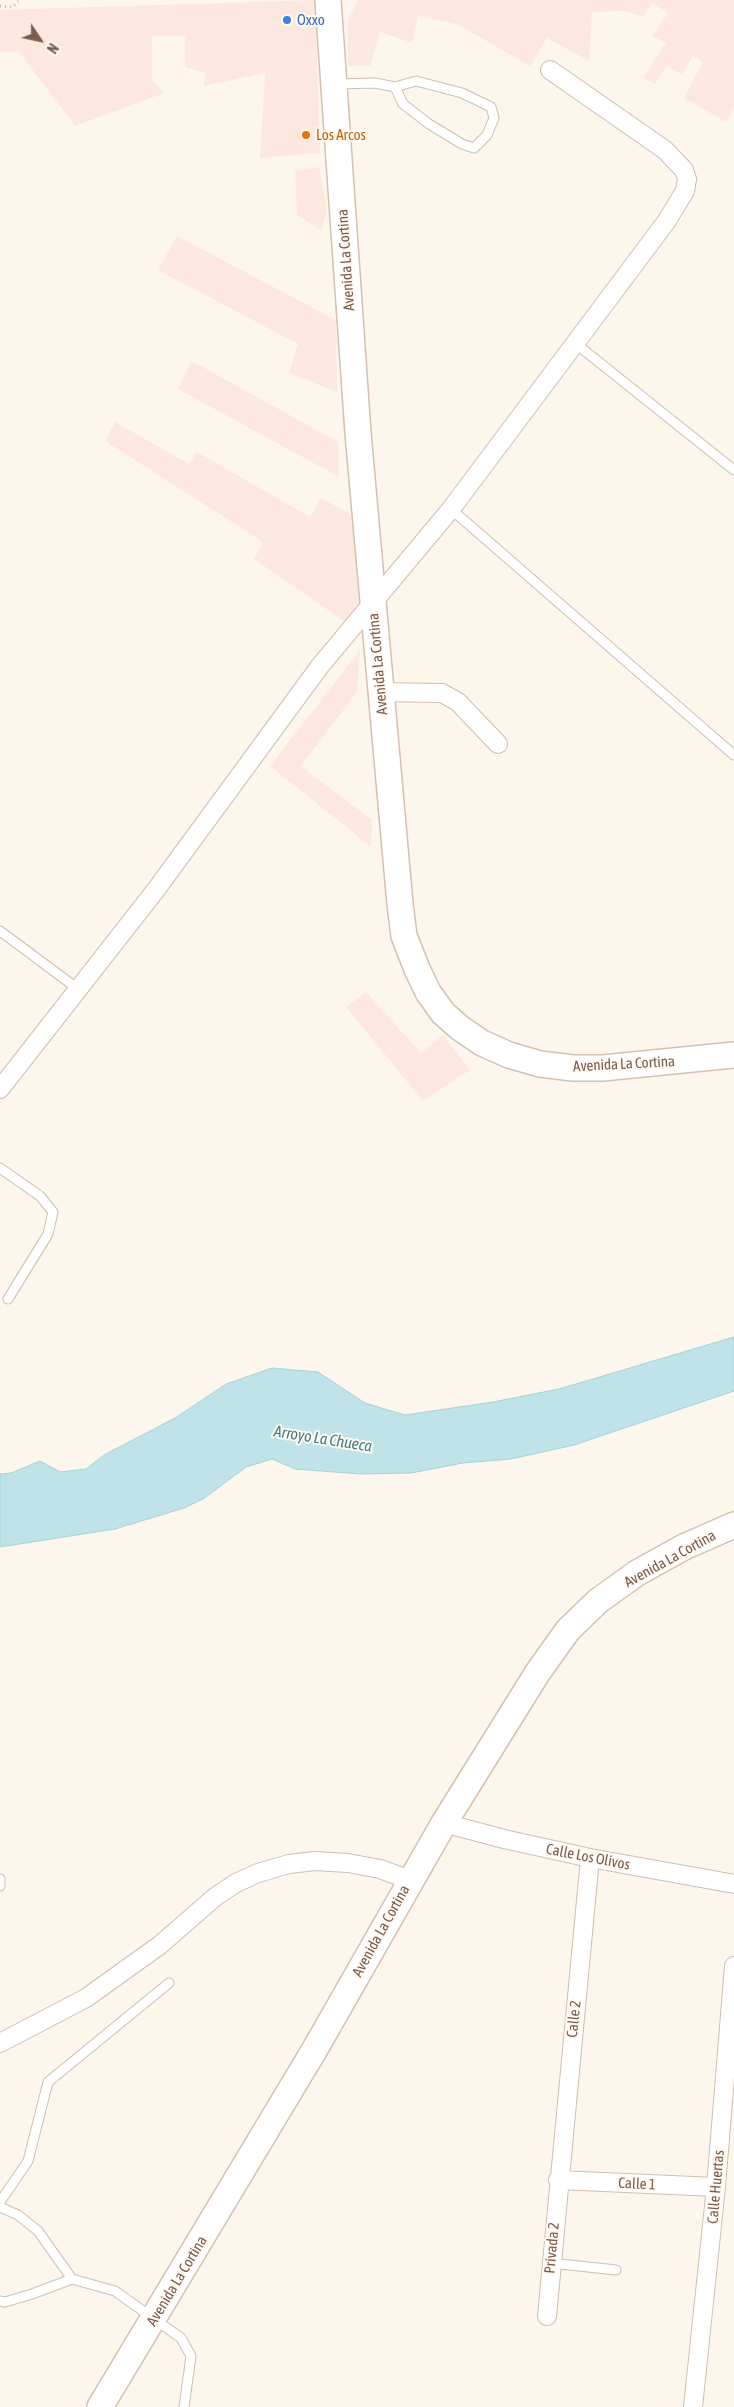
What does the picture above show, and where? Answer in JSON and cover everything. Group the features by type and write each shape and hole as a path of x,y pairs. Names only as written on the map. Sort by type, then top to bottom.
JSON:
{"main road":[{"name":"Avenida La Cortina","path":"328,0 372,604 404,936 428,992 443,1013 460,1028 482,1043 509,1055 540,1064 573,1068 604,1068 734,1055"},
{"name":"Avenida La Cortina","path":"100,2407 315,2049 444,1823 538,1672 568,1630 598,1600 637,1573 684,1548 734,1525"}],"street":[{"path":"0,1089 154,891 309,681 451,509 679,203 685,191 687,179 677,161 665,150 550,70"},
{"path":"380,692 442,693 458,702 498,744"},
{"name":"Calle Los Olivos","path":"444,1823 504,1839 590,1858 734,1884"},
{"name":"Calle 2","path":"558,2180 590,1858"},
{"path":"0,2043 86,1998 160,1944 215,1897 236,1883 258,1872 289,1864 315,1861 348,1863 380,1869 410,1880"},
{"name":"Calle Huertas","path":"693,2407 716,2187 734,1966"},
{"name":"Calle 1","path":"558,2180 716,2187"},
{"name":"Privada 2","path":"547,2316 558,2180"}],"lane":[{"path":"334,84 374,83 396,87 416,81 462,93 491,107 494,118 486,136 474,148 462,144 428,124 403,104 396,87"},
{"path":"575,343 734,470"},
{"path":"451,509 734,755"},
{"path":"0,930 78,989"},
{"path":"0,1168 40,1196 53,1212 48,1234 8,1299"},
{"path":"0,1879 0,1886"},
{"path":"0,2202 28,2161 48,2082 169,1983"},
{"path":"0,2207 18,2215 38,2231 72,2279"},
{"path":"551,2263 616,2270"},
{"path":"0,2301 5,2302 32,2294 72,2279 115,2291 153,2320 181,2338 191,2356 184,2407"}],"path":[{"path":"0,6 13,8 19,0"}],"shaded area":[{"path":"315,0 320,153 260,158 265,73 204,86 205,73 185,67 185,36 152,36 152,80 164,93 75,126 19,52 0,52 0,10"},
{"path":"358,0 734,0 734,107 726,122 684,98 703,62 693,56 682,74 666,66 655,84 643,78 666,43 652,36 668,13 652,3 644,16 622,11 592,12 589,61 547,38 530,66 457,24 418,16 412,43 380,32 370,66 348,66 348,20"},
{"path":"319,167 327,210 321,230 297,215 295,171"},
{"path":"177,236 336,320 337,392 289,373 298,344 158,270"},
{"path":"192,361 338,442 339,477 178,389"},
{"path":"115,422 189,464 197,452 310,517 321,498 354,516 365,609 351,626 254,559 263,542 105,441"},
{"path":"360,650 357,692 301,766 372,820 371,847 270,766"},
{"path":"366,992 421,1053 443,1035 470,1070 423,1101 346,1007"}],"water":[{"name":"Arroyo La Chueca","path":"734,1337 734,1391 574,1445 511,1459 463,1463 411,1473 360,1474 295,1469 272,1459 246,1467 203,1499 184,1508 115,1529 0,1547 0,1474 11,1473 40,1461 60,1472 86,1469 104,1455 175,1418 226,1384 272,1368 318,1372 365,1403 405,1415 493,1402 559,1389"}],"place":[{"name":"Oxxo","path":"287,20"},
{"name":"Los Arcos","path":"306,135"}]}
